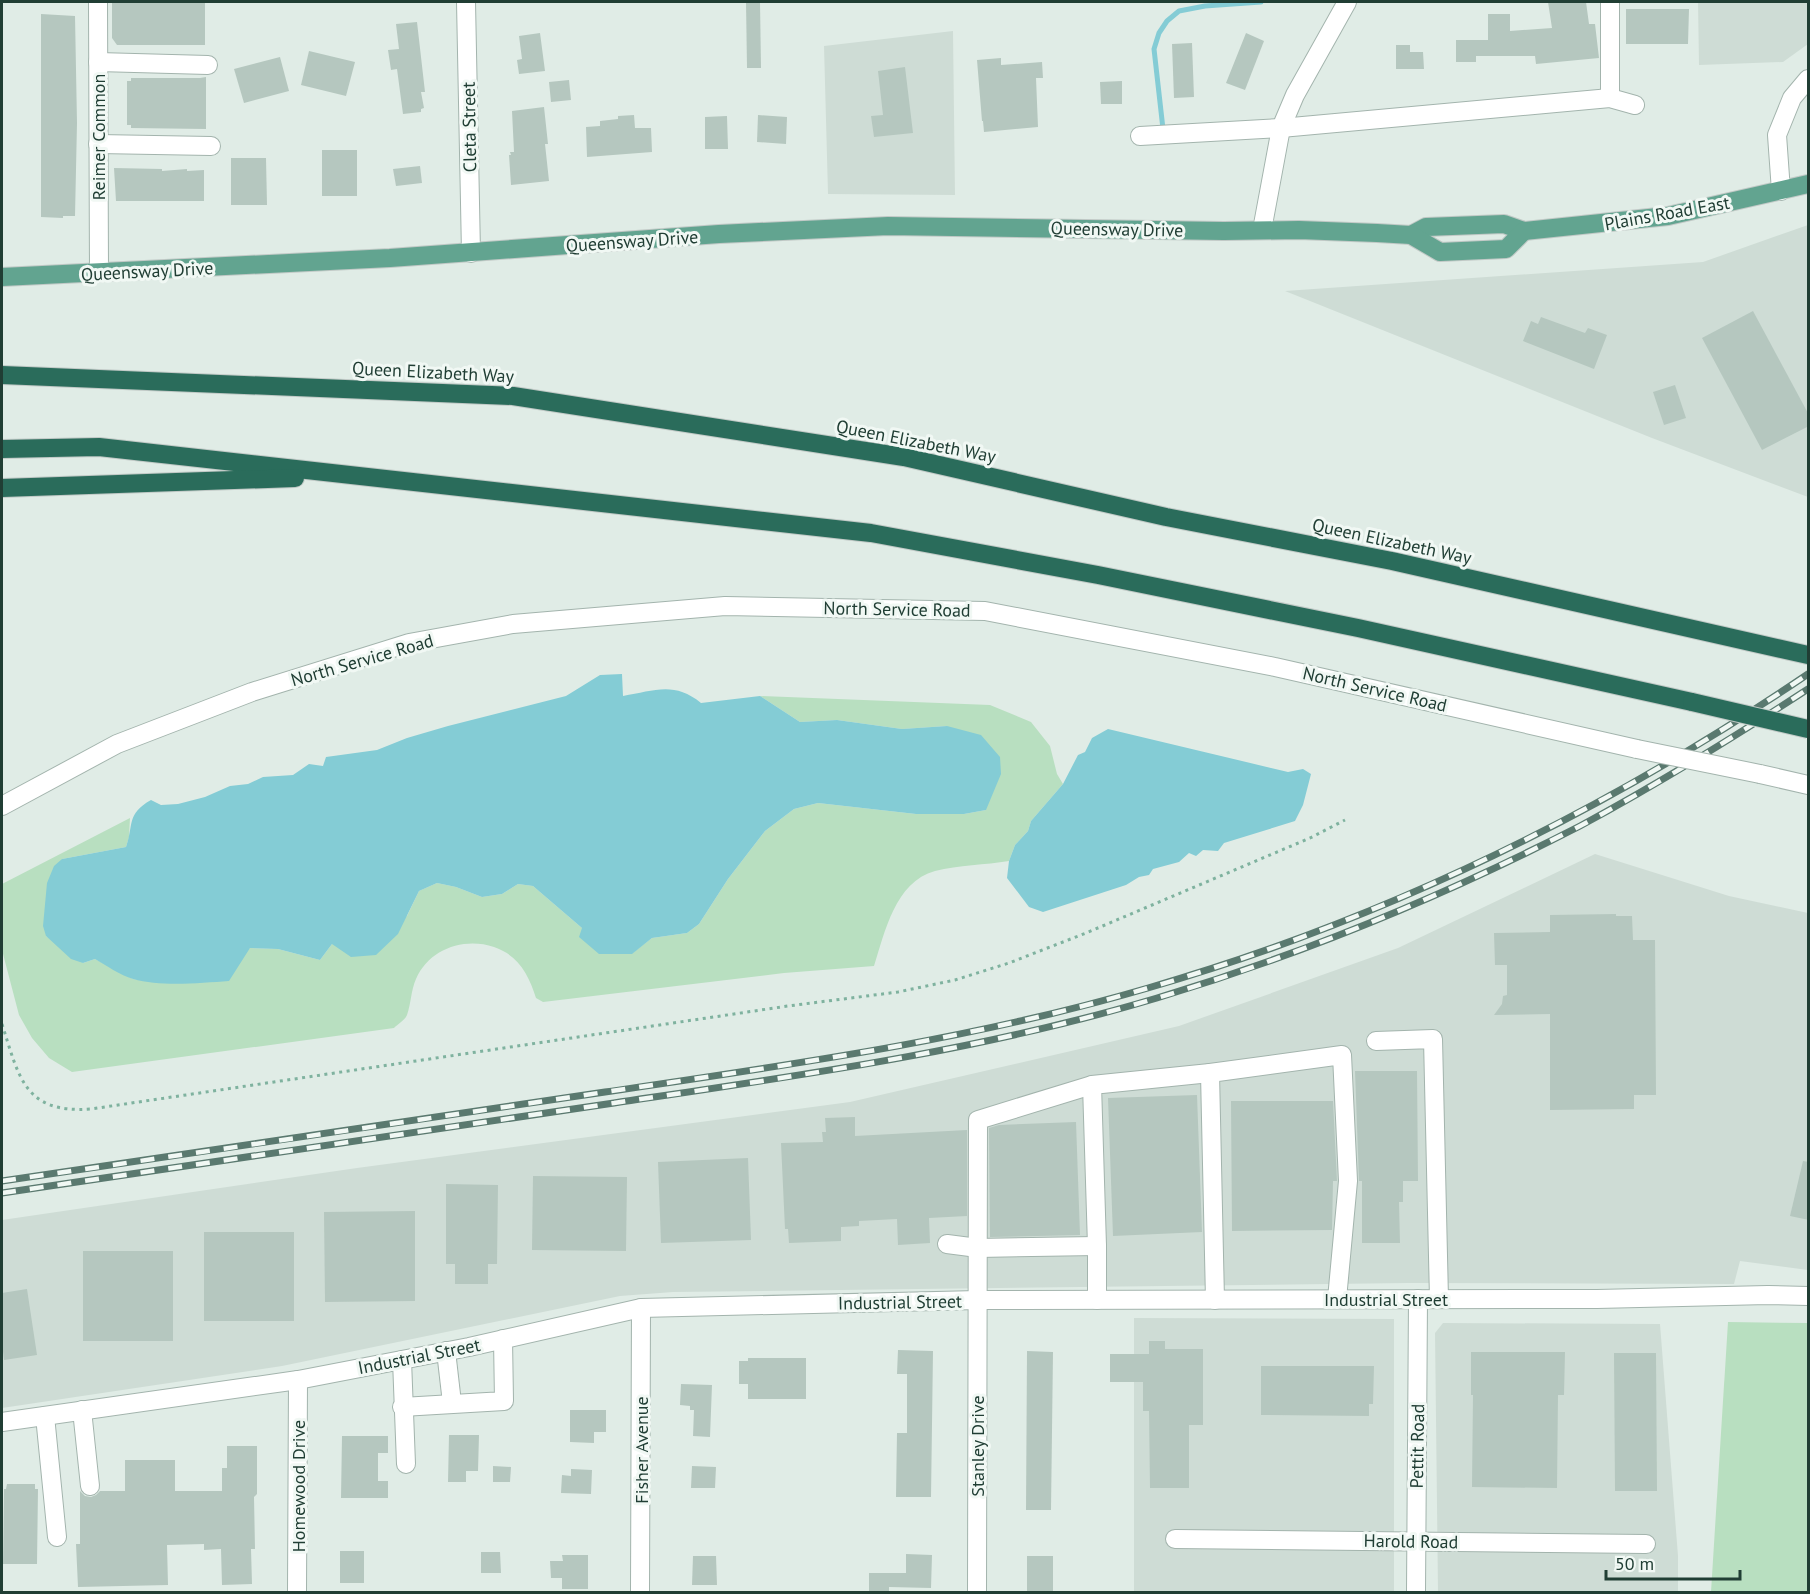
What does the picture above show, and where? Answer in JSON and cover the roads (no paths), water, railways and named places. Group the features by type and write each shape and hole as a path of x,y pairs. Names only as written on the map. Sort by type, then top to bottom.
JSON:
{"highway":[{"name":"Queen Elizabeth Way","path":"2,375 513,396 904,457 1166,517 1392,561 1809,655"},
{"path":"2,449 99,447 871,533 1098,575 1358,628 1809,729"},
{"path":"2,488 289,478 491,490"}],"main road":[{"name":"Plains Road East","path":"1411,235 1426,227 1438,226 1504,224 1524,231 1668,216 1809,184"},
{"name":"Queensway Drive","path":"2,277 471,253 719,234 888,226 1262,230"},
{"name":"Plains Road East","path":"1262,230 1411,235 1440,252 1506,249 1524,231"}],"street":[{"name":"Reimer Common","path":"98,2 99,273"},
{"name":"Cleta Street","path":"466,2 471,253"},
{"path":"1262,230 1281,128 1295,95 1347,2"},
{"path":"1610,2 1610,98"},
{"path":"98,62 208,65"},
{"path":"1781,191 1777,135 1792,98 1809,79"},
{"path":"1140,136 1281,128 1610,98 1635,105"},
{"path":"99,144 211,146"},
{"name":"North Service Road","path":"2,806 117,744 252,692 410,643 513,624 725,606 985,611 1275,667 1637,749 1809,785"},
{"path":"1377,1041 1433,1039 1439,1299"},
{"path":"1097,1300 1092,1085 1210,1074 1342,1055 1348,1181 1338,1299"},
{"path":"1210,1074 1215,1300"},
{"name":"Stanley Drive","path":"977,1593 978,1120 1092,1085"},
{"path":"947,1244 978,1248 1097,1245"},
{"name":"Industrial Street","path":"2,1422 298,1380 446,1351 641,1308 978,1300 1598,1299 1809,1296"},
{"name":"Pettit Road","path":"1416,1593 1418,1299"},
{"name":"Fisher Avenue","path":"640,1593 641,1308"},
{"path":"402,1407 504,1401 503,1339"},
{"path":"446,1351 452,1403"},
{"path":"402,1360 402,1407 406,1464"},
{"name":"Homewood Drive","path":"297,1593 298,1380"},
{"path":"82,1410 90,1486"},
{"path":"45,1416 57,1537"},
{"name":"Harold Road","path":"1175,1539 1646,1544"}],"water":[{"path":"622,674 623,696 664,689 682,692 701,703 760,696 800,722 837,720 902,729 947,726 981,735 1000,757 1001,774 986,810 964,814 916,814 818,803 794,809 765,831 728,879 699,924 687,933 652,938 632,954 599,954 579,937 582,928 533,886 518,884 502,894 482,897 456,887 437,883 419,891 398,934 376,955 351,957 332,944 320,960 278,949 250,948 229,981 168,984 133,979 95,959 83,963 71,959 46,936 43,926 47,883 54,866 62,859 126,847 134,815 151,800 161,805 178,804 205,797 230,786 248,784 263,777 293,775 309,764 323,766 326,757 377,750 448,726 566,696 600,675"},
{"path":"1108,729 1288,772 1303,769 1311,774 1303,805 1295,821 1224,843 1218,851 1203,850 1196,856 1189,853 1179,862 1153,869 1149,875 1139,877 1126,885 1043,912 1029,907 1007,878 1009,861 1015,845 1028,831 1031,821 1063,784 1078,755 1085,752 1092,738"}],"waterway":[{"path":"1163,129 1154,49 1159,33 1167,21 1179,11 1205,6 1261,2"}],"railway":[{"path":"2,1181 811,1061 947,1037 1148,988 1236,961 1322,930 1490,857 1572,816 1653,771 1808,674"},
{"path":"2,1193 819,1072 955,1047 1090,1017 1212,981 1319,943 1425,900 1580,826 1696,760 1808,689"}]}
